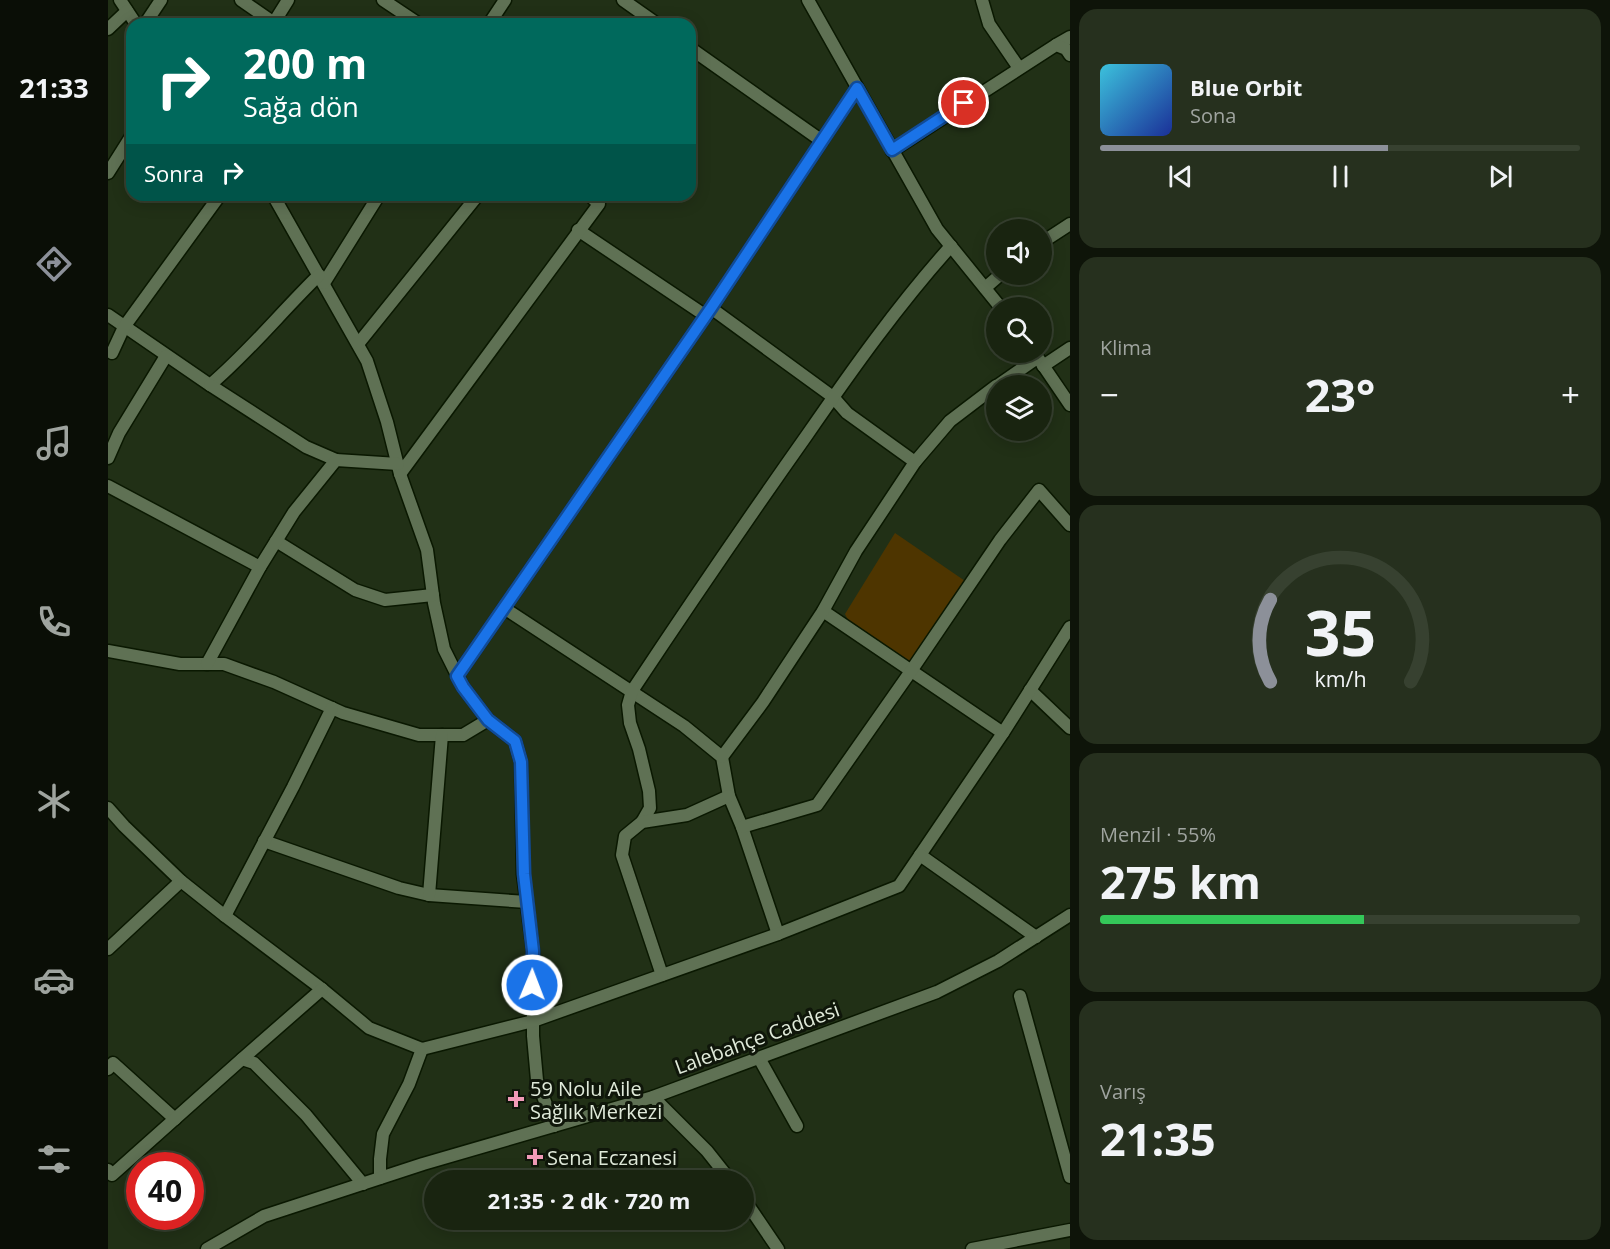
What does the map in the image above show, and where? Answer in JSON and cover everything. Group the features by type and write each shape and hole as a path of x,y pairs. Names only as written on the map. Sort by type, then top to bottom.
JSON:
{"street":[{"path":"149,18 161,0"},
{"path":"241,0 266,18"},
{"path":"276,18 288,0"},
{"path":"383,0 410,18"},
{"path":"493,18 505,0"},
{"path":"623,0 648,18"},
{"path":"808,0 937,229 992,297"},
{"path":"982,0 989,24 1019,68"},
{"path":"108,29 124,5 132,18"},
{"path":"892,150 1070,37"},
{"path":"1056,45 1066,49 1070,55"},
{"path":"696,53 822,141"},
{"path":"457,676 585,493 857,88"},
{"path":"108,173 126,144"},
{"path":"112,353 124,327 216,201"},
{"path":"276,201 367,361 387,422 399,469 427,550 444,650 463,687 488,720 515,741 521,762 524,874 533,951 533,1021 537,1080 554,1126"},
{"path":"210,385 228,370 291,302 322,279 375,201"},
{"path":"358,344 473,201"},
{"path":"399,469 600,201"},
{"path":"1052,236 1070,224"},
{"path":"578,230 708,312 833,397 847,413 915,462"},
{"path":"662,975 622,855 625,836 642,822 650,808 649,791 630,723 628,705 632,691 727,548 833,397 921,279 951,246"},
{"path":"985,288 988,285"},
{"path":"108,315 166,356 306,447 336,460 399,469"},
{"path":"1052,354 1070,348"},
{"path":"108,458 119,433 166,356"},
{"path":"1013,375 1032,363"},
{"path":"1041,363 1070,405"},
{"path":"722,757 763,702 823,611 856,551 915,462 950,421 986,394"},
{"path":"207,664 260,567 294,512 336,460"},
{"path":"108,486 260,567"},
{"path":"742,827 818,805 1000,540 1039,490 1070,525"},
{"path":"276,541 355,590 385,600 433,595"},
{"path":"504,608 684,726 722,757 729,796 742,827 778,934"},
{"path":"823,611 1003,733"},
{"path":"108,808 181,881 369,1028 422,1050 533,1021 778,934 899,886 1003,733 1070,627"},
{"path":"108,651 180,664 224,664 274,682 343,713 419,735 463,735 488,720"},
{"path":"1030,690 1070,728"},
{"path":"225,916 332,708"},
{"path":"429,896 442,735"},
{"path":"642,822 687,815 729,796"},
{"path":"264,841 399,888 429,896 527,902"},
{"path":"920,855 1036,937"},
{"path":"108,949 181,881"},
{"name":"Lalebahçe Caddesi","path":"207,1249 264,1216 423,1164 653,1097 937,992 998,961 1070,915"},
{"path":"108,1170 112,1175 322,989"},
{"path":"1020,996 1070,1178"},
{"path":"380,1178 383,1134 409,1084 422,1050"},
{"path":"759,1058 797,1126"},
{"path":"242,1059 254,1063 306,1115 363,1184"},
{"path":"110,1063 174,1119"},
{"path":"653,1097 707,1151 722,1170"},
{"path":"754,1214 778,1249"},
{"path":"972,1249 1070,1230"}],"shaded area":[{"path":"895,533 968,583 917,660 908,662 849,622 845,614"}],"place":[{"name":"59 Nolu Aile Sağlık Merkezi","path":"516,1099"},
{"name":"Sena Eczanesi","path":"535,1157"}],"route":[{"path":"532,985 533,951 524,874 521,762 515,741 488,720 457,676 711,308 857,88 892,150 964,103"}]}
